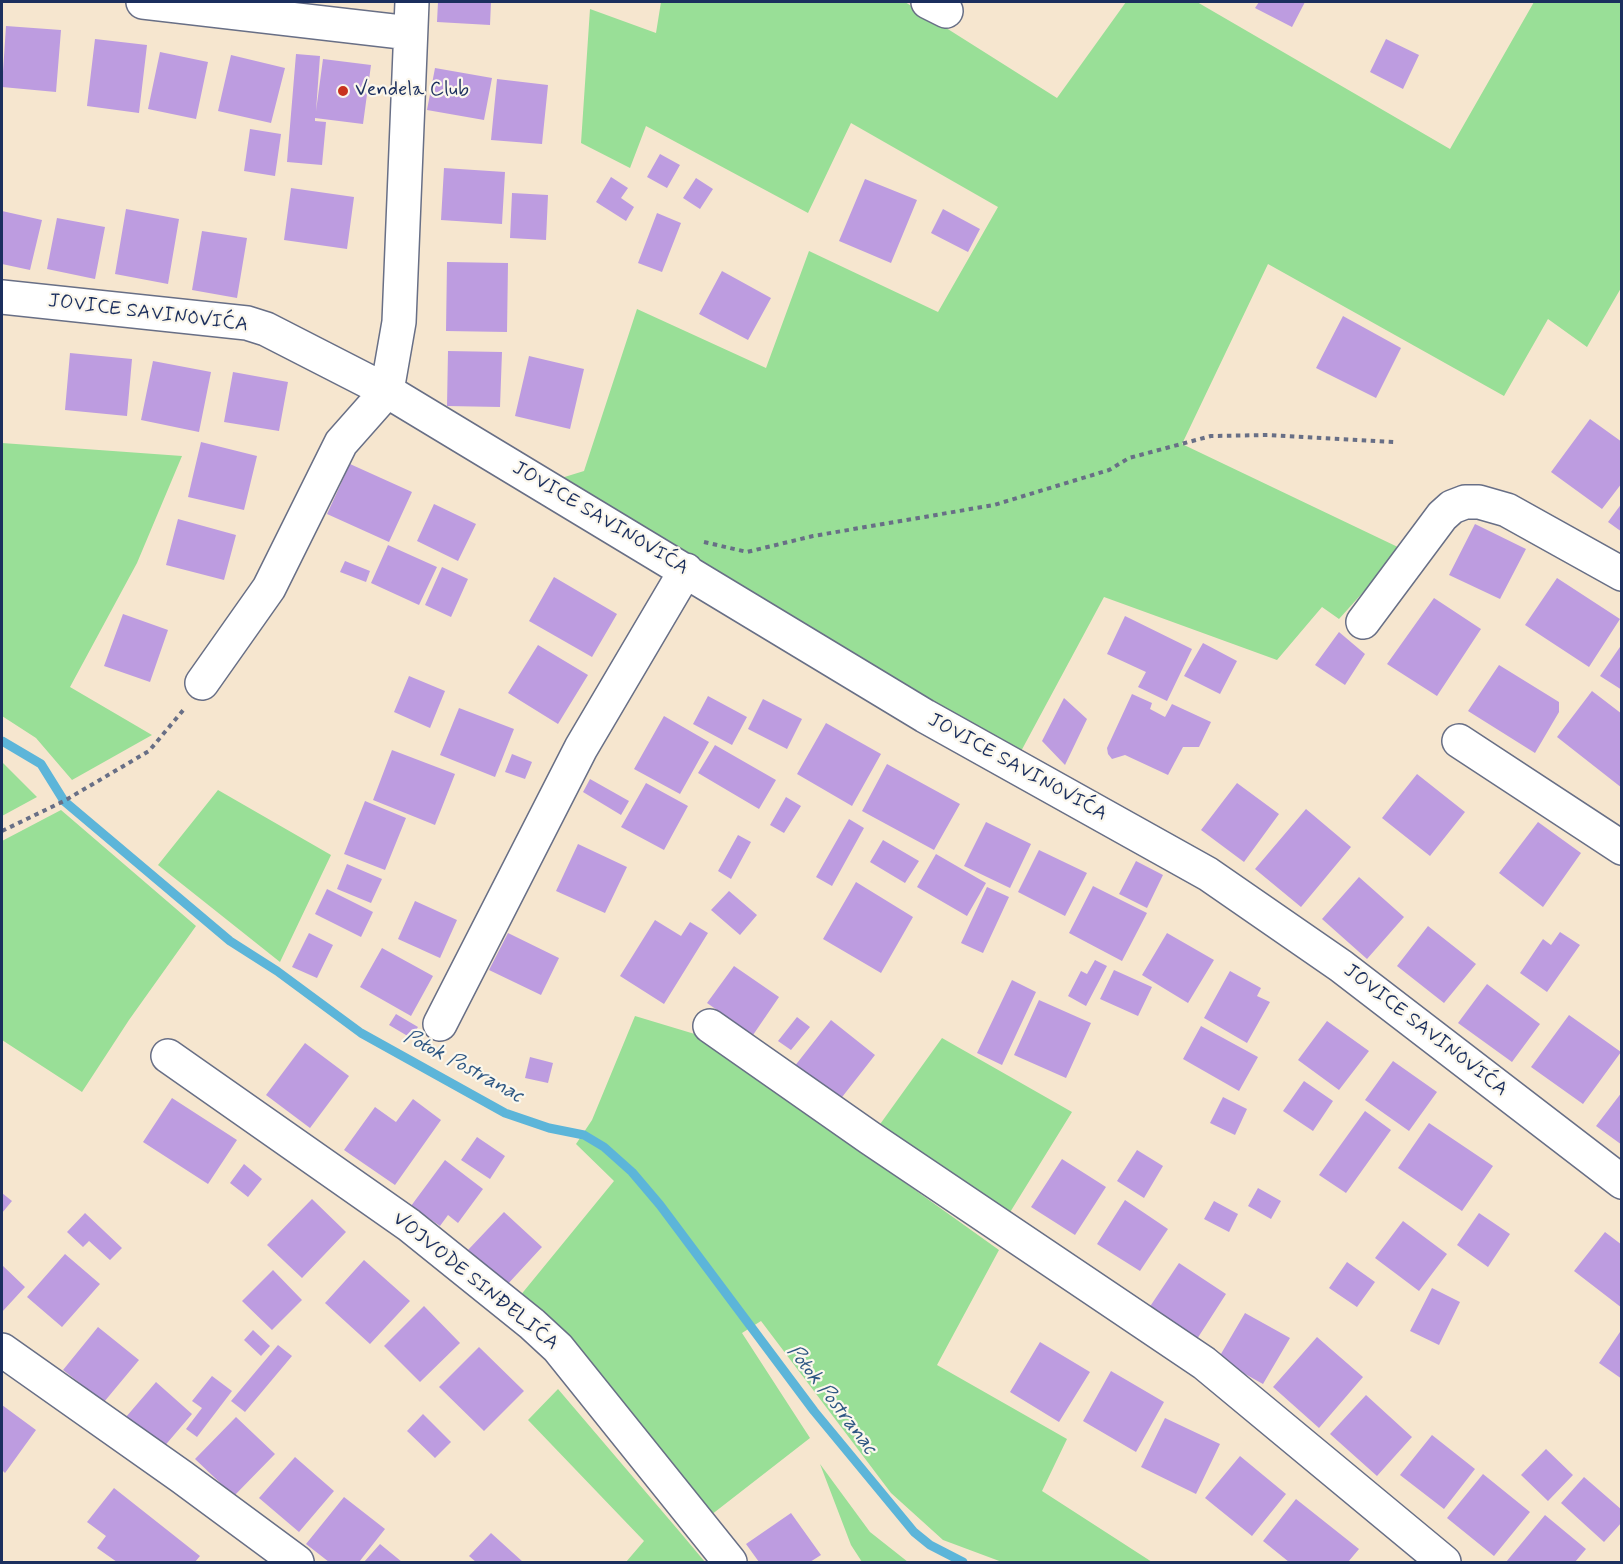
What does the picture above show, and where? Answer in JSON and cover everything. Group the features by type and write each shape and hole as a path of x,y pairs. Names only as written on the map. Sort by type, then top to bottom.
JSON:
{"street":[{"path":"143,2 411,17 399,322 387,391 341,443 269,588 202,683"},
{"name":"JOVICE SAVINOVIĆA","path":"2,297 247,323 266,329 387,391 934,722 1208,874 1341,966 1622,1182"},
{"path":"1363,622 1436,524 1452,507 1465,502 1479,502 1507,510 1622,574"},
{"path":"440,1024 581,748 686,570"},
{"path":"1459,741 1622,848"},
{"path":"710,1026 870,1138 1204,1364 1444,1563"},
{"name":"VOJVODE SINĐELIĆA","path":"168,1056 409,1225 549,1340 730,1563"},
{"path":"2,1350 182,1476 297,1563"}],"path":[{"path":"703,541 747,552 813,536 994,505 1109,470 1129,458 1211,436 1268,435 1394,442"},
{"path":"2,831 64,801 149,751 179,717 202,683"}],"green space":[{"path":"661,2 905,2 1057,98 1126,2 1197,2 1450,149 1534,2 1621,2 1621,288 1587,347 1548,319 1504,396 1268,264 1182,444 1402,549 1339,619 1322,607 1277,660 1104,597 1019,755 558,479 584,471 637,309 766,368 809,251 938,312 998,207 851,123 808,213 646,126 630,168 581,143 590,9 656,33"},
{"path":"2,443 182,456 137,563 70,687 152,735 72,780 36,738 2,716"},
{"path":"2,762 37,797 2,816"},
{"path":"218,790 331,855 280,962 158,865"},
{"path":"61,810 196,926 129,1020 82,1092 2,1040 2,841"},
{"path":"635,1016 698,1035 999,1250 937,1365 1067,1439 1042,1491 1152,1562 1002,1562 943,1540 891,1493 761,1321 742,1333 810,1438 702,1522 515,1302 614,1181 576,1144 592,1120"},
{"path":"942,1038 1072,1112 1004,1222 873,1134"},
{"path":"558,1389 705,1562 626,1562 644,1541 528,1420"},
{"path":"820,1464 870,1532 908,1562 862,1562 851,1545"}],"building":[{"path":"438,2 491,2 490,25 437,22"},
{"path":"1259,2 1305,2 1292,27 1255,8"},
{"path":"6,26 61,30 56,92 2,87"},
{"path":"95,39 147,45 139,113 87,106"},
{"path":"1386,39 1419,55 1403,89 1370,72"},
{"path":"160,52 208,62 196,119 148,109"},
{"path":"296,54 320,56 316,111 323,59 371,65 363,124 315,118 315,121 326,122 322,165 287,162"},
{"path":"231,55 285,68 271,123 218,111"},
{"path":"435,68 492,78 484,120 427,110"},
{"path":"497,79 548,85 542,144 491,140"},
{"path":"250,129 281,134 275,176 244,171"},
{"path":"660,154 680,165 667,188 647,177"},
{"path":"444,168 505,172 502,224 441,220"},
{"path":"611,177 628,188 621,198 634,207 626,221 596,202"},
{"path":"696,178 713,189 700,209 683,198"},
{"path":"865,179 917,200 891,263 839,241"},
{"path":"291,188 354,197 347,249 284,240"},
{"path":"512,193 548,195 546,240 510,238"},
{"path":"126,209 179,219 168,284 115,274"},
{"path":"943,209 980,229 968,252 931,233"},
{"path":"2,211 42,220 30,270 2,264"},
{"path":"657,213 681,223 662,272 638,263"},
{"path":"57,218 105,227 95,279 47,269"},
{"path":"202,231 247,238 237,298 192,290"},
{"path":"447,262 508,263 507,332 446,331"},
{"path":"722,271 771,298 748,340 699,314"},
{"path":"1343,316 1401,348 1376,398 1316,368"},
{"path":"448,351 502,352 500,407 447,406"},
{"path":"70,353 132,359 127,416 65,410"},
{"path":"529,356 584,369 570,429 515,416"},
{"path":"153,361 211,372 199,432 141,420"},
{"path":"233,372 288,382 279,431 224,422"},
{"path":"1590,419 1622,442 1622,483 1602,509 1551,472"},
{"path":"201,442 257,456 244,510 188,497"},
{"path":"350,464 412,492 389,542 327,514"},
{"path":"1622,503 1622,532 1608,522"},
{"path":"434,504 476,524 458,561 417,541"},
{"path":"178,519 236,535 224,580 166,565"},
{"path":"1475,524 1526,549 1500,599 1449,575"},
{"path":"388,545 437,567 419,605 371,583"},
{"path":"345,561 370,571 366,582 340,572"},
{"path":"442,567 468,579 451,617 425,605"},
{"path":"554,577 617,614 592,657 529,621"},
{"path":"1557,578 1620,619 1589,667 1525,625"},
{"path":"1434,598 1481,629 1437,696 1387,664"},
{"path":"123,614 168,630 150,682 104,666"},
{"path":"1125,616 1192,649 1167,701 1138,687 1146,672 1107,654"},
{"path":"1339,632 1365,654 1345,685 1315,665"},
{"path":"1203,643 1237,661 1220,694 1184,676"},
{"path":"1622,644 1622,690 1600,676"},
{"path":"538,645 588,675 558,724 508,693"},
{"path":"1499,665 1559,702 1559,712 1535,753 1468,711"},
{"path":"409,676 445,691 430,728 394,712"},
{"path":"1592,691 1622,714 1622,788 1557,737"},
{"path":"1132,694 1152,703 1150,709 1165,717 1172,704 1211,722 1199,747 1183,747 1168,775 1125,755 1112,759 1108,754 1107,748"},
{"path":"708,696 747,717 732,745 693,724"},
{"path":"1064,698 1087,719 1065,765 1042,741"},
{"path":"763,699 802,719 787,749 748,729"},
{"path":"459,708 514,729 495,777 440,755"},
{"path":"664,716 709,742 680,794 634,769"},
{"path":"826,723 881,754 852,806 797,774"},
{"path":"715,745 776,780 759,809 698,773"},
{"path":"392,750 455,774 435,825 373,800"},
{"path":"512,754 532,762 525,779 505,772"},
{"path":"887,764 960,804 934,850 862,811"},
{"path":"1417,774 1465,812 1430,856 1382,818"},
{"path":"590,779 629,801 621,815 583,792"},
{"path":"646,783 688,806 664,850 621,827"},
{"path":"1237,783 1279,814 1244,862 1201,830"},
{"path":"786,797 801,806 784,833 770,825"},
{"path":"365,801 406,818 385,870 344,854"},
{"path":"1306,809 1351,847 1301,907 1255,869"},
{"path":"849,819 864,828 832,886 816,877"},
{"path":"986,822 1031,844 1010,888 964,866"},
{"path":"1538,822 1581,853 1543,907 1499,873"},
{"path":"738,835 751,842 731,879 718,871"},
{"path":"883,840 919,861 905,883 870,862"},
{"path":"578,844 627,867 605,913 556,891"},
{"path":"1039,850 1087,873 1065,916 1018,892"},
{"path":"936,854 986,883 967,916 917,887"},
{"path":"1136,861 1163,875 1147,908 1119,894"},
{"path":"347,864 382,879 371,903 337,889"},
{"path":"1359,877 1404,917 1367,959 1322,919"},
{"path":"856,882 913,917 881,973 823,939"},
{"path":"1093,886 1147,913 1122,961 1069,933"},
{"path":"987,887 1009,897 983,953 961,943"},
{"path":"327,889 373,912 361,937 315,914"},
{"path":"729,891 757,915 740,935 711,910"},
{"path":"415,901 457,920 440,958 398,939"},
{"path":"655,920 681,936 690,922 708,933 664,1004 620,976"},
{"path":"1428,926 1476,964 1444,1003 1397,966"},
{"path":"1560,932 1580,945 1547,992 1520,973 1543,939 1551,945"},
{"path":"309,933 333,945 317,978 292,967"},
{"path":"508,933 559,958 541,995 489,970"},
{"path":"1167,933 1214,960 1188,1003 1142,975"},
{"path":"382,948 433,976 411,1016 360,987"},
{"path":"1095,960 1107,966 1086,1006 1068,996 1081,971 1087,974"},
{"path":"734,966 779,997 753,1035 707,1003"},
{"path":"1114,970 1152,987 1138,1016 1100,999"},
{"path":"1230,971 1261,988 1257,996 1270,1002 1247,1043 1204,1018"},
{"path":"1012,980 1036,992 1002,1065 977,1053"},
{"path":"1487,984 1540,1024 1512,1062 1458,1023"},
{"path":"1039,1000 1091,1023 1066,1078 1014,1055"},
{"path":"396,1014 418,1027 411,1038 389,1025"},
{"path":"1569,1015 1621,1052 1583,1104 1531,1067"},
{"path":"797,1017 810,1027 791,1050 778,1041"},
{"path":"831,1020 875,1055 839,1101 794,1067"},
{"path":"1327,1021 1369,1051 1339,1090 1298,1060"},
{"path":"1201,1026 1258,1057 1239,1091 1183,1059"},
{"path":"305,1043 349,1076 310,1128 266,1095"},
{"path":"530,1057 553,1063 548,1083 525,1078"},
{"path":"1393,1061 1437,1092 1409,1131 1365,1100"},
{"path":"1304,1081 1333,1101 1313,1131 1283,1111"},
{"path":"1622,1092 1622,1145 1596,1126"},
{"path":"1223,1097 1247,1109 1235,1135 1210,1123"},
{"path":"172,1098 237,1140 208,1184 143,1142"},
{"path":"413,1099 441,1120 395,1185 344,1150 375,1107 396,1122"},
{"path":"1365,1111 1391,1130 1346,1193 1319,1175"},
{"path":"1429,1123 1493,1166 1462,1211 1398,1168"},
{"path":"477,1137 505,1156 490,1179 461,1160"},
{"path":"1137,1150 1163,1166 1144,1198 1117,1181"},
{"path":"1062,1159 1106,1187 1075,1235 1031,1207"},
{"path":"445,1160 483,1189 458,1223 448,1215 440,1226 411,1206"},
{"path":"244,1164 262,1179 248,1197 230,1183"},
{"path":"1258,1188 1281,1201 1271,1219 1248,1206"},
{"path":"2,1193 12,1201 2,1213"},
{"path":"312,1199 346,1232 302,1278 267,1245"},
{"path":"1125,1200 1168,1229 1140,1271 1097,1244"},
{"path":"1214,1201 1238,1214 1229,1232 1204,1219"},
{"path":"504,1212 542,1247 506,1286 468,1250"},
{"path":"85,1213 122,1248 110,1260 89,1241 83,1247 67,1232"},
{"path":"1479,1213 1510,1234 1488,1267 1457,1245"},
{"path":"1403,1221 1447,1254 1419,1291 1375,1258"},
{"path":"1605,1232 1622,1245 1622,1308 1574,1271"},
{"path":"65,1254 100,1284 62,1327 27,1297"},
{"path":"364,1260 410,1301 370,1344 325,1303"},
{"path":"1347,1262 1375,1282 1357,1307 1329,1288"},
{"path":"1179,1263 1226,1294 1197,1339 1149,1308"},
{"path":"2,1265 25,1287 2,1312"},
{"path":"273,1270 302,1300 272,1330 242,1301"},
{"path":"1432,1288 1460,1302 1439,1345 1410,1331"},
{"path":"424,1306 460,1343 420,1382 384,1346"},
{"path":"1245,1313 1290,1338 1263,1384 1218,1359"},
{"path":"98,1327 139,1360 104,1402 63,1370"},
{"path":"1622,1329 1622,1379 1599,1363"},
{"path":"253,1330 270,1346 261,1356 244,1340"},
{"path":"1317,1337 1363,1377 1319,1428 1273,1387"},
{"path":"1040,1342 1090,1372 1059,1422 1010,1392"},
{"path":"278,1345 292,1356 245,1412 231,1401"},
{"path":"479,1347 524,1391 484,1431 439,1387"},
{"path":"1111,1371 1164,1402 1136,1452 1083,1421"},
{"path":"212,1376 232,1391 197,1437 186,1429 202,1408 192,1401"},
{"path":"156,1382 192,1414 162,1449 126,1417"},
{"path":"1366,1395 1412,1437 1377,1476 1330,1434"},
{"path":"2,1405 36,1430 5,1473 2,1470"},
{"path":"423,1414 451,1442 435,1458 407,1431"},
{"path":"236,1417 275,1454 234,1496 195,1459"},
{"path":"1165,1418 1220,1444 1196,1494 1141,1467"},
{"path":"1432,1435 1475,1469 1444,1509 1400,1475"},
{"path":"1546,1449 1573,1475 1548,1501 1521,1475"},
{"path":"1240,1456 1286,1494 1252,1536 1205,1498"},
{"path":"295,1457 334,1491 299,1532 259,1498"},
{"path":"1483,1474 1530,1512 1494,1556 1447,1518"},
{"path":"1584,1477 1622,1510 1622,1522 1604,1542 1561,1503"},
{"path":"114,1488 200,1556 195,1562 117,1562 97,1548 106,1536 87,1522"},
{"path":"344,1497 385,1529 359,1562 329,1562 306,1544"},
{"path":"1296,1499 1359,1549 1348,1562 1289,1562 1263,1541"},
{"path":"791,1513 821,1555 810,1562 759,1562 746,1544"},
{"path":"1545,1515 1586,1549 1575,1562 1506,1562"},
{"path":"491,1533 523,1562 476,1562 469,1556"},
{"path":"380,1544 402,1562 364,1562"}],"waterway":[{"name":"Potok Postranac","path":"2,741 41,764 64,801 230,941 277,971 361,1033 505,1113 549,1128 584,1135 604,1147 632,1172 660,1205 814,1411 914,1532 930,1545 963,1562"}],"place":[{"name":"Vendela Club","path":"343,91"}]}
